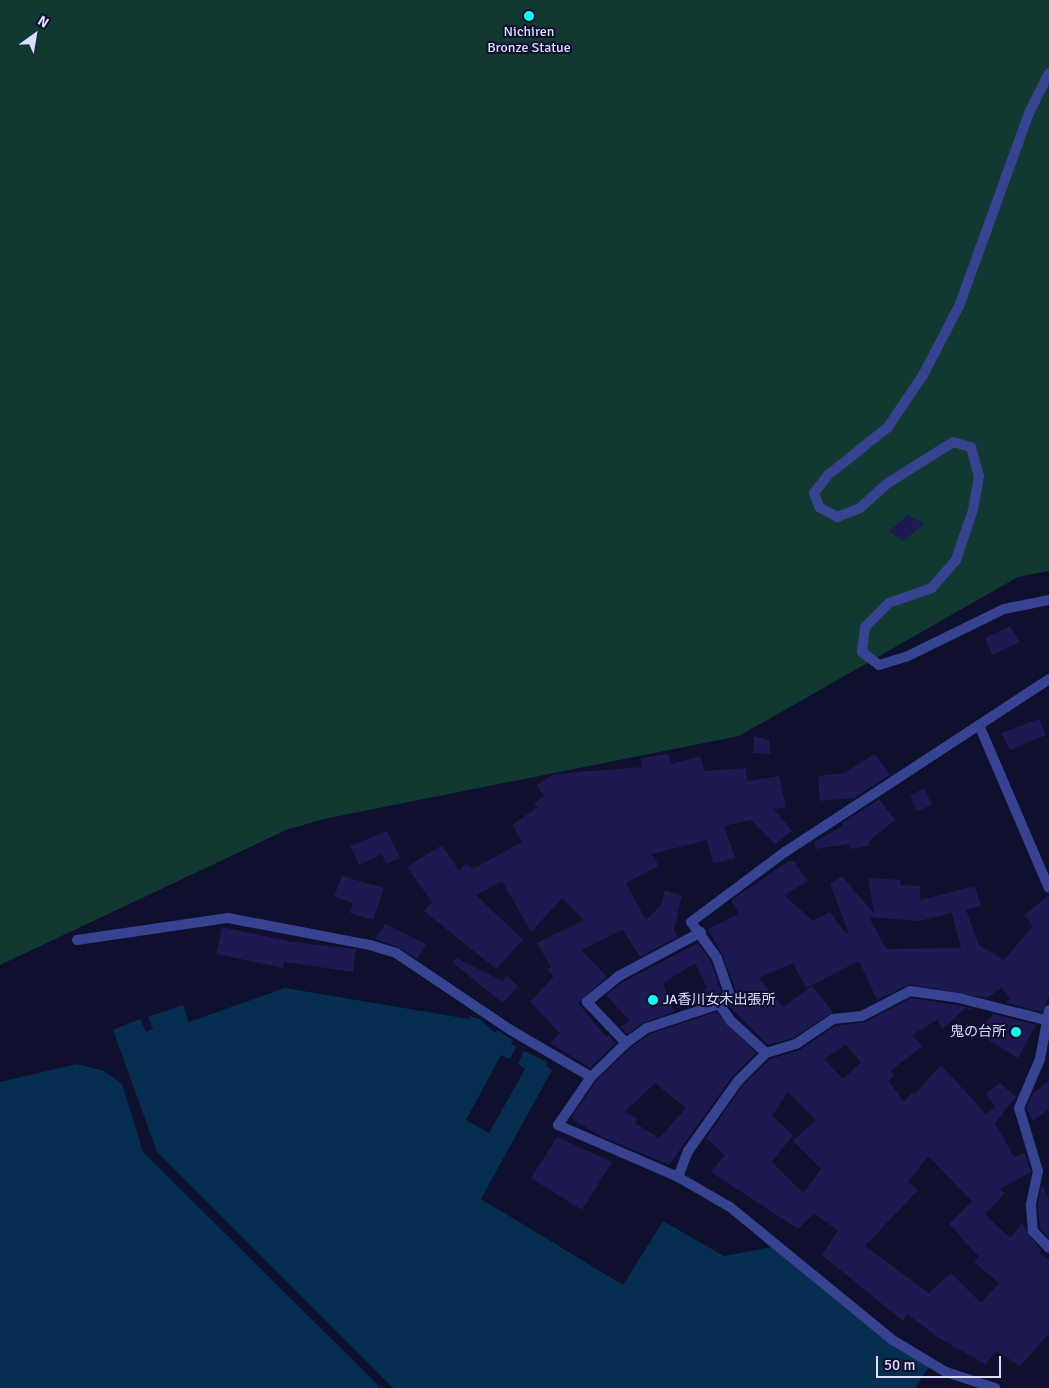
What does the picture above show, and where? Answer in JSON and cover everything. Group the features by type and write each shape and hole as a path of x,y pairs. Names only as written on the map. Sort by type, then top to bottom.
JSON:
{"street":[{"path":"1049,73 1029,113 960,304 924,375 888,427 828,475 814,493 819,507 836,517 860,508 888,483 953,442 971,447 979,476 973,510 956,560 932,588 889,602 865,627 862,652 879,666 906,657 1004,609 1049,600"},
{"path":"994,1388 946,1372 891,1339 730,1207 678,1177 558,1125 591,1078 626,1043 647,1028 719,1004 729,993 728,983 701,932 691,922 752,874 1049,679"},
{"path":"979,725 1049,888"},
{"path":"77,940 228,918 370,945 396,954 509,1029 591,1078"},
{"path":"626,1043 588,1002 619,976 701,932"},
{"path":"678,1177 688,1151 738,1081 766,1053 796,1044 833,1019 862,1016 910,991 959,998 1048,1021"},
{"path":"719,1004 731,1021 766,1053"},
{"path":"1049,1010 1040,1059 1019,1108 1038,1171 1031,1205 1033,1231 1049,1248"}],"green space":[{"path":"0,0 1049,0 1049,571 1018,577 739,736 324,819 286,830 0,965"}],"water":[{"path":"285,988 469,1019 469,1016 480,1019 495,1033 497,1030 513,1040 511,1044 516,1047 510,1059 501,1055 466,1120 489,1133 525,1069 518,1064 524,1051 548,1062 546,1066 552,1070 481,1199 623,1285 663,1221 724,1256 777,1246 930,1365 915,1388 393,1388 157,1152 113,1030 140,1019 146,1032 153,1029 148,1017 183,1005 189,1022"},
{"path":"77,1064 104,1071 122,1084 143,1152 381,1388 0,1388 0,1082"}],"building":[{"path":"908,515 924,524 903,541 889,531"},
{"path":"1010,626 1020,642 992,655 985,638"},
{"path":"1039,719 1046,735 1010,750 1001,733"},
{"path":"754,736 769,740 771,754 753,753"},
{"path":"668,754 672,764 700,756 705,771 746,768 747,781 779,776 786,807 774,809 792,831 775,844 751,820 724,826 735,858 713,864 707,840 652,854 659,866 626,883 646,920 661,905 665,890 682,896 674,929 677,937 640,957 623,930 581,950 607,977 578,1003 606,1037 609,1035 616,1043 590,1068 550,1043 560,1033 530,1002 554,976 547,970 551,967 537,943 584,920 562,898 531,932 502,881 476,895 523,940 496,969 424,911 432,902 407,867 442,845 459,871 466,863 473,869 522,842 512,825 538,807 534,803 544,796 537,785 554,774 642,767 640,758"},
{"path":"875,754 890,775 854,798 820,801 818,776 844,773"},
{"path":"924,788 932,805 917,811 910,796"},
{"path":"879,799 895,820 869,841 869,846 850,849 849,844 816,849 814,842 843,826 842,823"},
{"path":"387,831 400,858 386,864 382,854 359,865 350,846"},
{"path":"789,861 794,861 808,881 784,895 813,921 830,912 846,934 849,933 830,884 842,876 874,914 868,878 901,880 900,885 920,886 920,900 975,886 981,906 966,910 979,945 1004,960 1033,926 1024,915 1049,895 1049,995 1042,1012 1006,1003 1010,999 1001,988 987,998 910,984 877,1000 859,961 806,988 793,963 759,978 783,1007 812,986 833,1012 793,1038 768,1045 728,1005 736,991 723,956 708,929 739,914 731,900","holes":["952,913 961,948 886,949 869,917 919,921"]},
{"path":"342,876 384,888 373,920 350,913 353,903 334,896"},
{"path":"385,924 426,944 417,959 398,947 375,939"},
{"path":"222,927 292,942 356,949 353,972 284,962 283,968 216,954"},
{"path":"698,943 711,961 721,991 715,998 703,1002 708,998 703,990 707,988 695,963 663,983 674,1012 645,1022 627,1034 620,1027 630,1021 606,995 623,982"},
{"path":"456,958 503,981 506,975 518,986 503,1003 453,963"},
{"path":"911,998 966,1007 943,1029 937,1020 912,1035 923,1046 891,1070 894,1075 888,1081 904,1101 912,1093 914,1095 941,1065 986,1114 995,1107 986,1093 1000,1083 1016,1097 995,1123 1014,1157 1025,1153 1031,1172 1000,1189 1005,1193 985,1214 1010,1238 1022,1224 1041,1250 1039,1253 1049,1260 1049,1333 1020,1366 996,1351 985,1364 939,1338 907,1314 903,1321 822,1255 838,1230 814,1214 798,1229 711,1172 725,1155 706,1138 743,1085 770,1059 800,1050 835,1026 865,1022","holes":["846,1045 861,1062 843,1079 824,1059","788,1092 816,1120 793,1141 821,1169 803,1193 772,1162 793,1135 772,1116","928,1156 972,1201 949,1224 979,1257 974,1262 999,1283 981,1303 951,1273 929,1293 865,1246 918,1190 908,1182"]},
{"path":"716,1012 756,1053 732,1077 669,1165 600,1136 571,1118 596,1081 630,1048 650,1034","holes":["655,1083 686,1108 659,1138 635,1123 637,1118 624,1112"]},
{"path":"994,1014 1036,1025 1018,1058 975,1032"},
{"path":"1049,1080 1049,1109 1033,1121 1026,1108 1032,1095"},
{"path":"557,1137 612,1162 582,1210 531,1178"},
{"path":"1042,1185 1049,1199 1049,1238 1040,1228 1038,1205"}],"place":[{"name":"Nichiren Bronze Statue","path":"529,16"},
{"name":"JA香川女木出張所","path":"653,1000"},
{"name":"鬼の台所","path":"1016,1032"}]}
